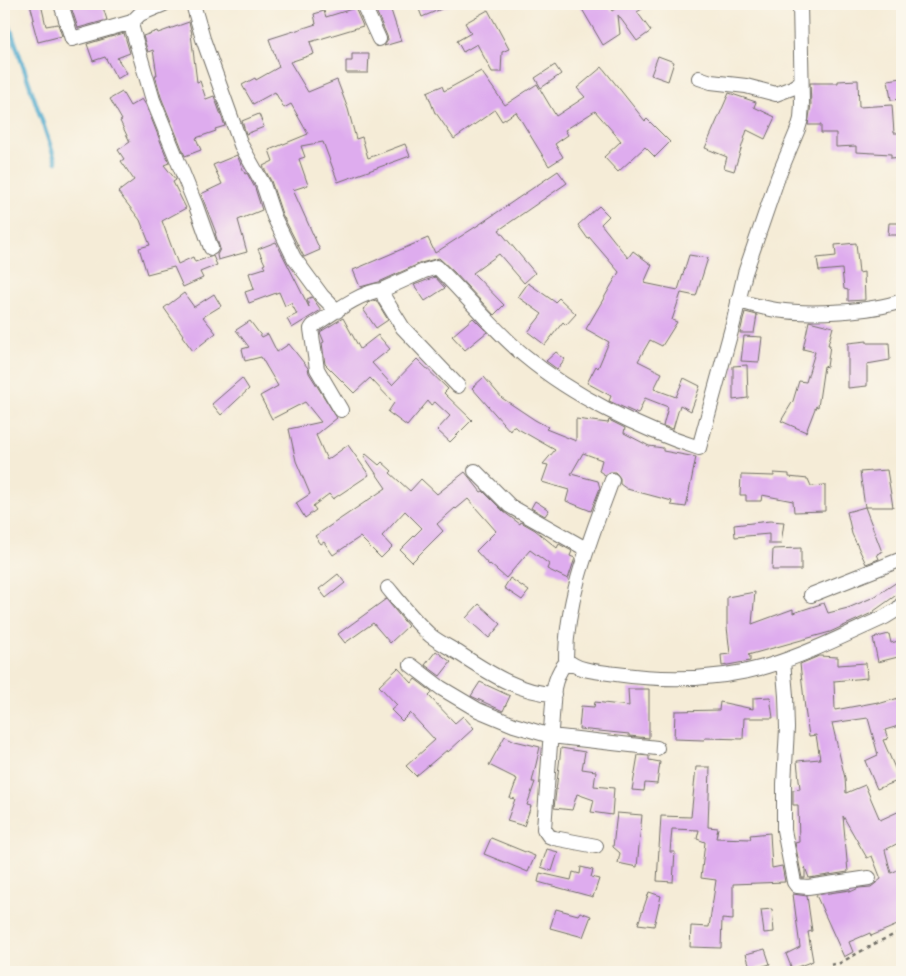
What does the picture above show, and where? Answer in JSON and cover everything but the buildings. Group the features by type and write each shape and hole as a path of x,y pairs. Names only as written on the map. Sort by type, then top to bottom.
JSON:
{"street":[{"path":"61,4 72,39 132,22 140,14 164,4"},
{"path":"193,4 203,39 241,145 263,184 274,217 294,258 322,296 337,311"},
{"path":"363,4 379,39"},
{"path":"341,410 317,369 311,329 313,326 374,291 382,290 437,267 524,356 552,376 613,413 699,448 745,274 778,177 801,119 800,4"},
{"path":"132,22 132,28 153,100 211,248"},
{"path":"699,78 711,82 746,86 776,94 802,82"},
{"path":"382,290 385,299 403,328 458,386"},
{"path":"738,301 776,310 804,312 866,310 902,301"},
{"path":"475,471 510,506 586,549"},
{"path":"571,665 566,660 569,615 586,549 612,480"},
{"path":"811,595 902,559"},
{"path":"388,588 424,629 450,648 487,671 521,688 554,694"},
{"path":"596,846 554,838 545,832 554,694 557,676 564,665 631,676 684,678 748,671 783,661 885,617 898,609 902,604"},
{"path":"783,661 787,728 784,830 794,882 797,886 808,887 869,878"},
{"path":"411,665 441,688 478,710 514,725 551,736 657,748"}],"path":[{"path":"830,972 830,966 840,963 902,930"}],"waterway":[{"path":"4,10 56,162"}]}
